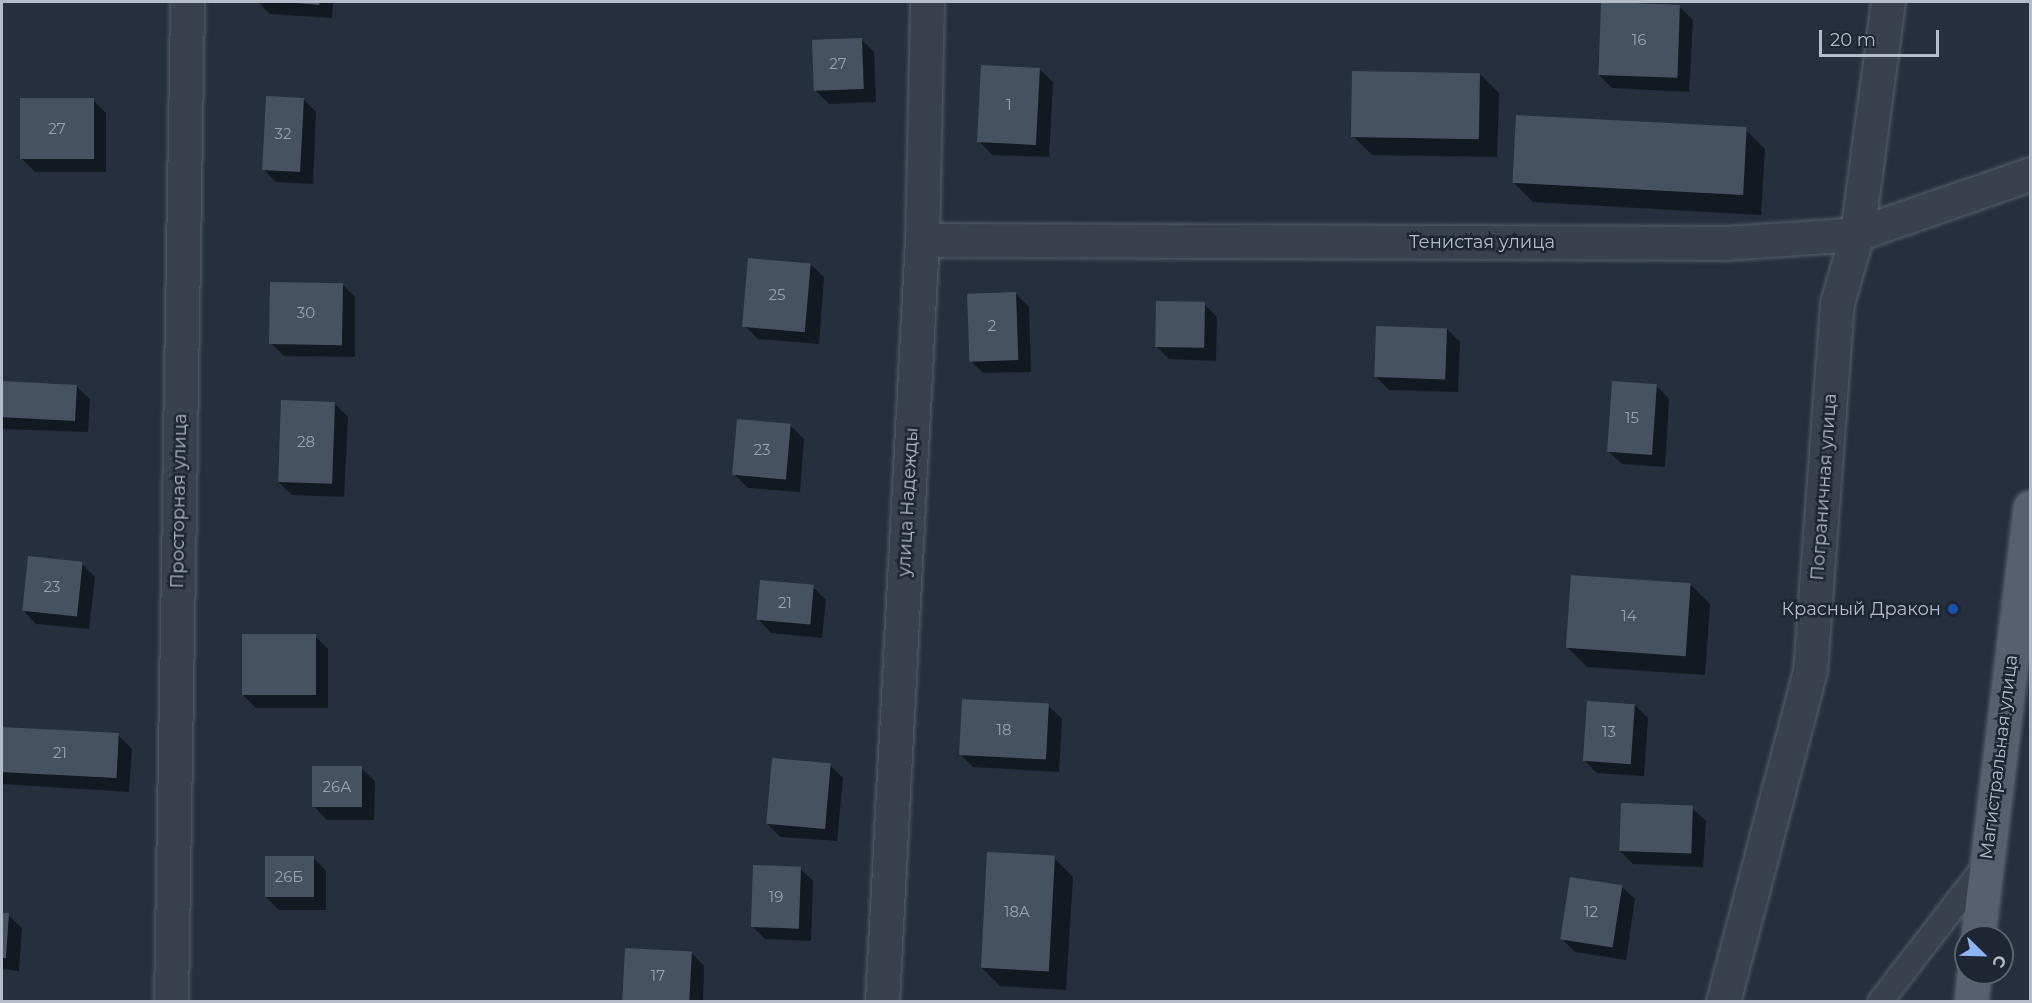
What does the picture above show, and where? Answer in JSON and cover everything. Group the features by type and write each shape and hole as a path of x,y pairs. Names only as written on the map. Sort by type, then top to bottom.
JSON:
{"main road":[{"name":"Магистральная улица","path":"1979,925 2031,507"},
{"path":"1971,1002 1973,985"}],"street":[{"name":"Просторная улица","path":"171,1002 187,2"},
{"name":"улица Надежды","path":"882,1002 922,240 927,2"},
{"name":"Пограничная улица","path":"1724,1002 1810,670 1837,303 1857,234 1888,2"},
{"name":"Тенистая улица","path":"922,240 1726,243 1857,234 2031,174"}],"lane":[{"path":"1880,1002 1986,865"}],"building":[{"path":"286,2 320,2 319,5"},
{"path":"1601,2 1680,5 1677,78 1598,75"},
{"path":"862,38 864,89 814,91 812,40"},
{"path":"981,65 1040,68 1036,145 977,142"},
{"path":"1352,71 1480,73 1479,139 1351,137"},
{"path":"266,96 304,98 300,172 262,170"},
{"path":"20,98 94,98 94,159 20,159"},
{"path":"1516,115 1747,127 1743,195 1512,183"},
{"path":"748,258 811,263 805,332 742,327"},
{"path":"270,282 343,283 342,345 269,344"},
{"path":"1016,292 1018,360 969,362 967,294"},
{"path":"1156,301 1205,302 1204,348 1155,347"},
{"path":"1376,326 1447,328 1445,379 1374,377"},
{"path":"2,381 77,385 75,421 2,417"},
{"path":"1612,381 1657,384 1652,455 1607,452"},
{"path":"281,400 335,402 332,484 278,482"},
{"path":"737,419 791,424 786,479 732,475"},
{"path":"28,556 83,562 77,616 22,611"},
{"path":"1571,575 1691,583 1686,656 1566,648"},
{"path":"760,580 814,585 810,625 757,620"},
{"path":"242,634 316,634 316,695 242,695"},
{"path":"962,699 1049,704 1046,759 959,755"},
{"path":"1587,701 1635,704 1631,764 1583,761"},
{"path":"2,727 119,733 116,778 2,772"},
{"path":"772,758 831,763 825,829 766,824"},
{"path":"312,766 362,766 362,807 312,807"},
{"path":"1621,803 1693,806 1691,853 1619,851"},
{"path":"987,852 1055,856 1049,971 981,968"},
{"path":"265,856 314,856 314,897 265,897"},
{"path":"753,865 801,867 799,929 751,927"},
{"path":"1570,877 1622,885 1612,948 1560,939"},
{"path":"2,913 9,913 6,958 2,958"},
{"path":"625,948 692,952 689,1002 622,1002"}],"place":[{"name":"Красный Дракон","path":"1953,609"}]}
